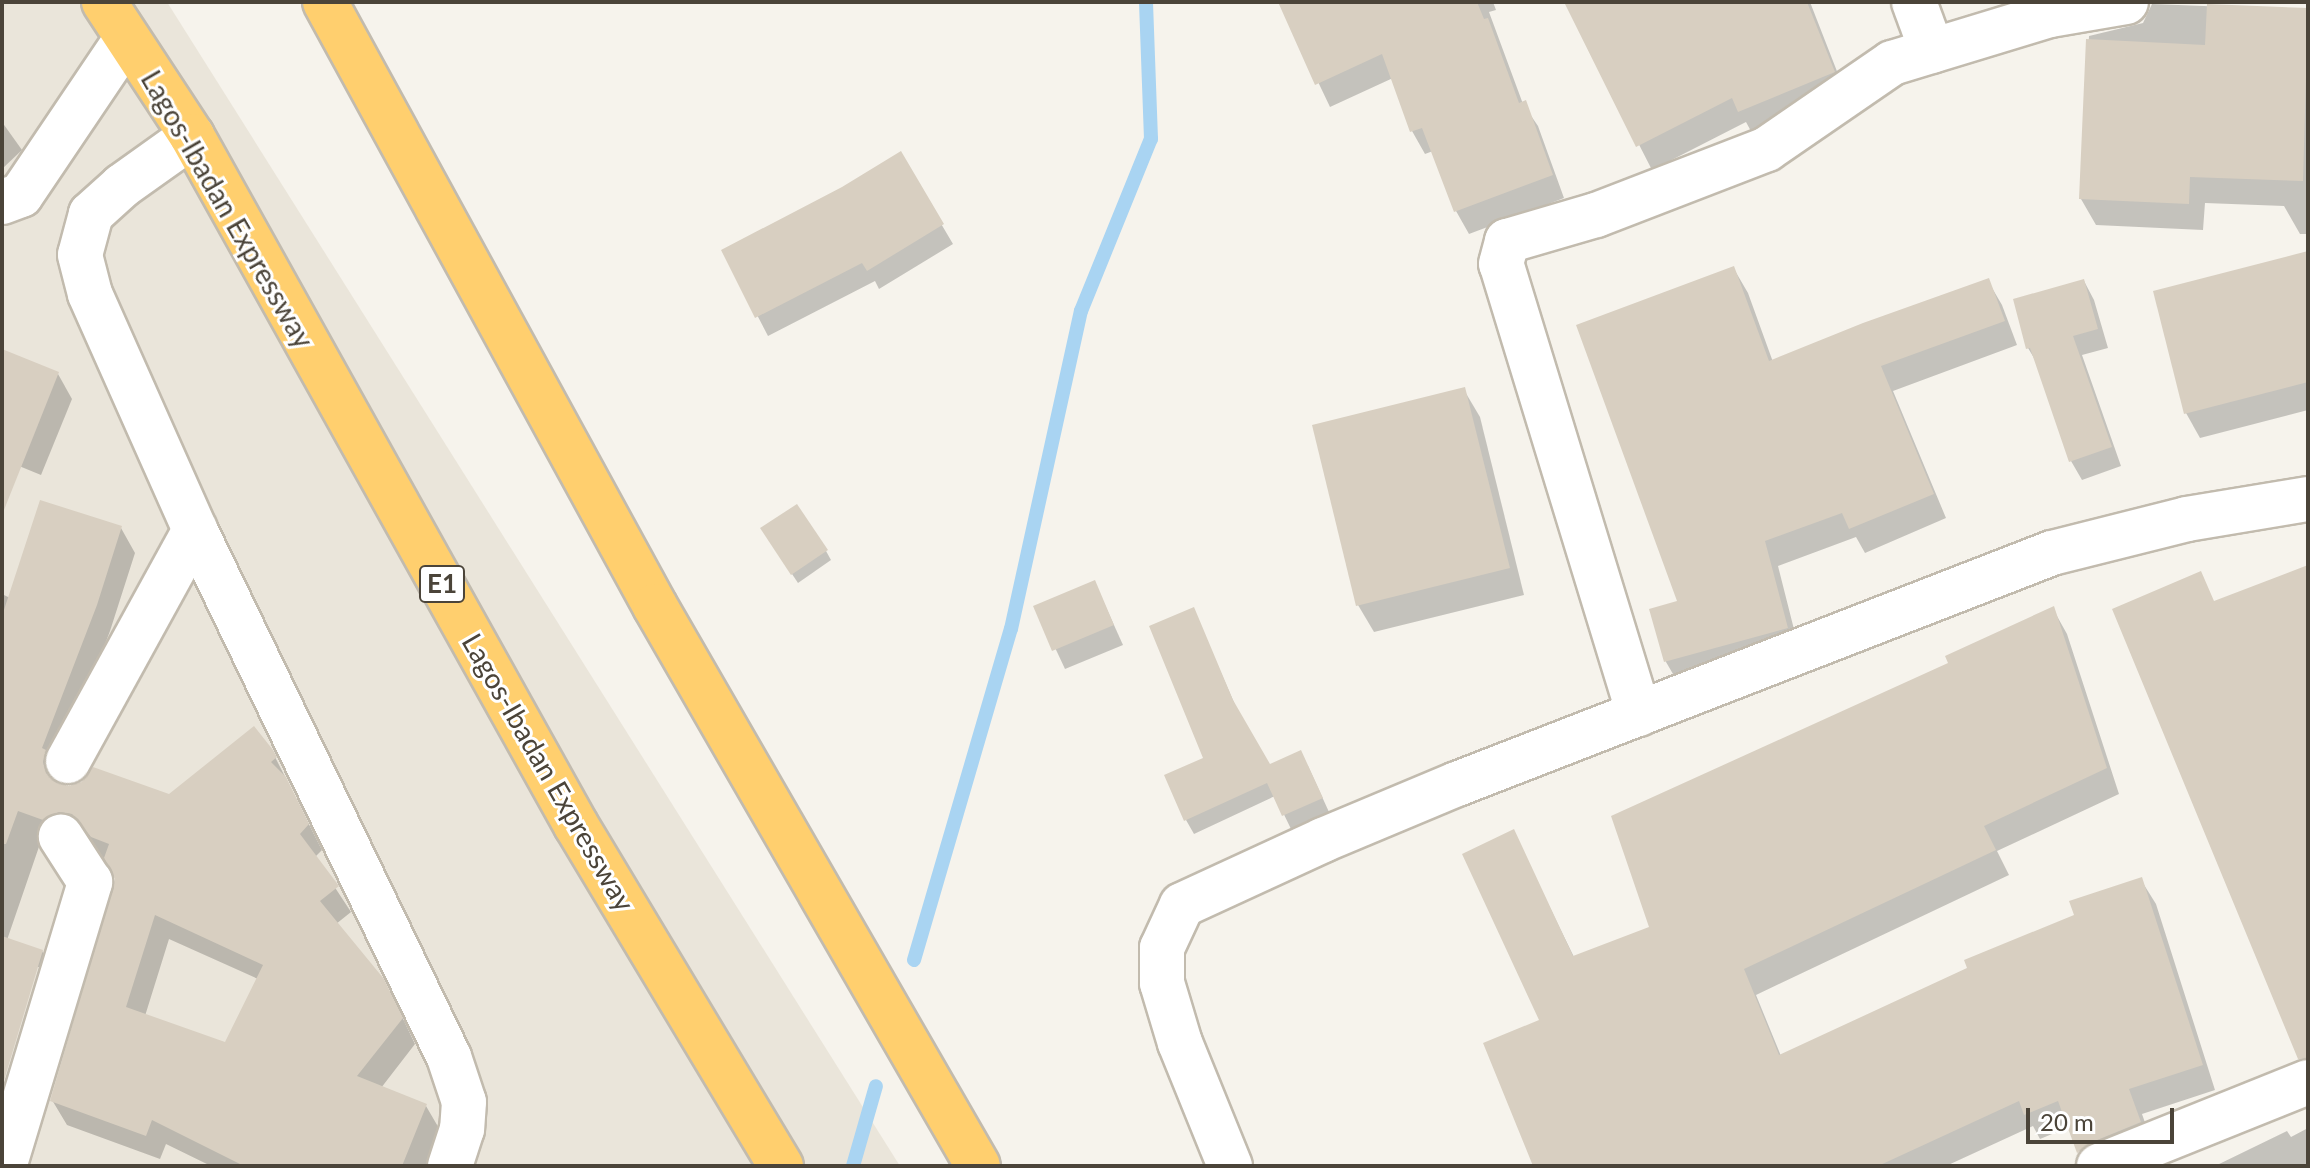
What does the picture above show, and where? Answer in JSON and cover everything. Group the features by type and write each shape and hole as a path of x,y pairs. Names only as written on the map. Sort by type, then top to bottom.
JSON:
{"highway":[{"name":"Lagos-Ibadan Expressway","path":"104,2 192,136 576,825 781,1166"},
{"path":"325,2 655,606 978,1166"}],"street":[{"path":"1914,2 1932,51"},
{"path":"1639,714 1501,264 1507,241 1596,215 1767,149 1892,63 2050,15 2126,2"},
{"path":"2,202 21,195 127,38"},
{"path":"192,136 122,186 91,214 80,255 90,294 195,530 449,1057 464,1102 462,1129 450,1166"},
{"path":"1230,1166 1180,1043 1162,983 1162,948 1182,905 1323,840 2052,553 2187,519 2308,499"},
{"path":"68,761 195,530"},
{"path":"7,1164 90,882 61,837"},
{"path":"2099,1166 2308,1082"}],"shaded area":[{"path":"2,2 167,2 900,1166 2,1166"}],"building":[{"path":"1278,2 1477,2 1484,19 1488,18 1519,103 1526,100 1553,175 1454,212 1422,128 1410,132 1382,54 1315,85"},
{"path":"1564,2 1807,2 1835,72 1738,112 1732,98 1636,147"},
{"path":"2207,4 2308,8 2303,181 2190,177 2189,204 2079,199 2086,39 2205,45"},
{"path":"901,151 944,224 867,271 862,263 755,318 721,250 842,187"},
{"path":"2308,251 2308,382 2184,414 2153,291"},
{"path":"1734,266 1769,361 1989,278 2005,321 1881,366 1934,494 1849,529 1842,513 1765,541 1788,628 1664,662 1649,609 1677,601 1576,325"},
{"path":"2084,279 2098,329 2073,336 2112,447 2069,462 2030,348 2026,349 2013,299"},
{"path":"2,349 59,372 4,510 2,510"},
{"path":"1465,387 1510,568 1356,606 1312,425"},
{"path":"40,500 122,526 97,605 42,748 46,750 43,762 46,773 57,783 69,786 82,782 93,767 169,794 254,726 277,757 271,762 286,777 309,824 300,834 339,886 320,901 384,979 403,1018 357,1076 427,1104 402,1166 244,1166 152,1120 146,1136 50,1101 115,879 104,858 109,844 91,837 72,814 59,812 43,820 18,811 6,844 2,844 2,616","holes":["155,915 263,965 225,1042 126,1007"]},
{"path":"797,504 828,550 791,575 760,528"},
{"path":"2308,565 2308,1058 2298,1059 2112,609 2201,571 2214,601"},
{"path":"1095,580 1114,625 1052,651 1033,606"},
{"path":"2054,606 2107,768 1984,826 1996,850 1744,969 1779,1055 1967,968 1964,960 2074,915 2069,901 2142,877 2203,1065 2129,1089 2141,1122 2090,1143 2077,1153 2058,1101 2024,1115 2019,1101 1878,1166 1533,1166 1483,1043 1539,1020 1462,854 1514,829 1573,956 1649,927 1611,816 1948,663 1945,656"},
{"path":"1194,607 1233,700 1270,764 1301,750 1323,798 1282,816 1267,783 1184,821 1164,775 1203,758 1149,626"},
{"path":"2,936 43,950 3,1084 2,1083"}],"waterway":[{"path":"914,960 1011,629 1081,311 1151,139 1146,2"},
{"path":"853,1166 876,1086"}]}
